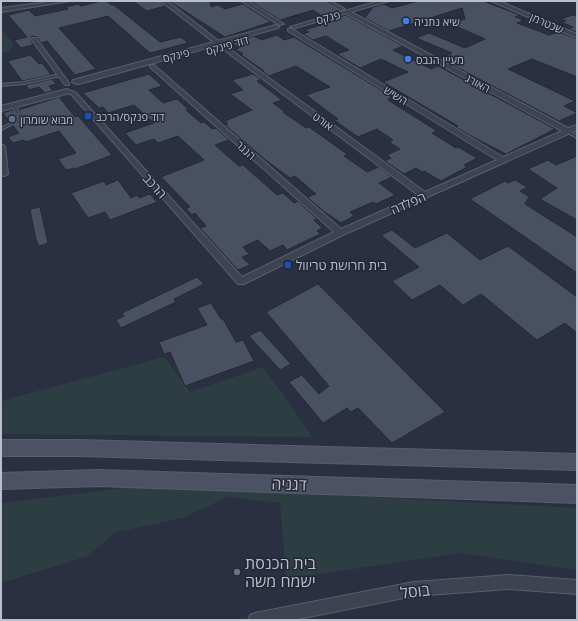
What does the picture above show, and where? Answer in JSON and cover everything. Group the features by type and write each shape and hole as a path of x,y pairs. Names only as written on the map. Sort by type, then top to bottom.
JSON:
{"main road":[{"path":"1,448 79,448 577,462"},
{"name":"דגניה","path":"1,481 98,478 577,494"}],"street":[{"path":"1,10 44,2 67,1"},
{"name":"אורט","path":"164,1 220,45 425,196"},
{"path":"244,1 279,27"},
{"name":"האורג","path":"326,1 567,131"},
{"path":"344,11 372,1"},
{"name":"פנקס","path":"279,27 291,27 344,11 386,1"},
{"name":"שכטרמן","path":"494,1 577,36"},
{"name":"דוד פינקס","path":"79,84 152,66 279,27"},
{"name":"השיש","path":"291,27 502,160"},
{"name":"הרכב","path":"34,39 60,75 66,88 73,93 241,282"},
{"name":"פינקס","path":"79,84 220,45"},
{"name":"הנגר","path":"152,66 340,233"},
{"path":"1,103 79,84"},
{"path":"1,109 16,109 66,88"},
{"name":"הפלדה","path":"241,282 340,233 577,127"},
{"path":"1,146 4,174"},
{"name":"בוסל","path":"255,620 414,589 509,582 577,587"}],"lane":[{"path":"1,85 24,83 60,75"},
{"path":"1,129 11,124"},
{"path":"567,131 577,137"}],"shaded area":[{"path":"1,29 14,44 9,51 1,53"},
{"path":"164,357 190,392 263,367 313,437 1,434 1,401"},
{"path":"132,487 259,491 577,508 577,570 460,553 286,579 280,503 227,497 183,518 116,532 88,556 1,583 1,503"}],"building":[{"path":"106,1 114,5 160,42 181,37 188,43 150,53 108,16 59,28 96,69 75,75 47,41 41,43 37,37 32,36 30,39 33,45 21,48 14,40 27,37 8,15 29,10 35,16 68,9 66,7 78,4 81,6"},
{"path":"133,1 160,1 165,6 147,11"},
{"path":"169,1 210,1 211,7 218,5 225,9 243,4 271,22 225,37"},
{"path":"322,1 339,11 322,16 313,10 280,20 252,2"},
{"path":"418,1 483,1 520,15 515,17 524,20 517,23 549,35 559,32 577,39 577,77 532,59 508,69 575,101 564,106 577,113 559,121 447,62 451,60 444,57 452,53 416,38 429,33 465,48 485,39 451,24 465,19 462,8 389,31 365,18 373,7 384,4 392,8"},
{"path":"346,15 403,46 393,50 431,69 438,66 555,129 506,154 471,136 456,127 458,126 383,82 408,72 381,59 360,68 337,54 349,50 326,36 313,40 303,34 309,32 304,30 331,22 328,20"},
{"path":"573,15 577,16 577,32 568,29 573,27 561,22 566,21 561,19"},
{"path":"277,35 284,40 294,37 391,96 388,100 437,131 432,133 456,148 458,147 477,158 464,165 467,167 441,181 416,168 404,174 385,161 391,158 387,155 400,149 389,142 393,140 377,129 358,137 334,120 338,119 306,95 330,87 296,66 269,76 241,55 243,54 235,49 239,48 232,43 254,36 261,40"},
{"path":"30,55 39,64 42,63 51,75 22,81 8,61"},
{"path":"149,74 162,86 149,90 163,103 177,99 189,110 186,110 201,123 204,122 212,129 216,128 229,140 215,145 239,166 243,165 277,195 283,193 294,203 298,201 317,219 314,220 322,228 317,231 320,234 287,250 283,245 270,251 258,240 243,247 249,254 242,257 250,265 238,270 200,228 206,226 195,213 192,215 186,208 190,207 161,177 204,160 178,136 158,143 154,139 136,145 125,133 154,123 134,105 108,113 103,107 99,108 83,93"},
{"path":"253,74 261,79 257,81 282,100 273,103 285,112 283,112 306,128 309,127 347,154 344,156 367,172 379,167 392,177 379,183 395,195 376,204 373,202 350,212 354,216 341,223 327,214 307,197 316,194 295,176 290,178 263,158 225,125 228,124 225,121 252,110 230,94 243,90 232,80"},
{"path":"52,79 56,84 49,86 53,91 45,93 39,87 29,90 26,85"},
{"path":"59,97 75,117 78,116 112,155 75,169 66,170 58,159 76,153 59,131 26,142 24,140 13,143 8,137 19,133 13,126 14,123 10,122 3,113 12,110 15,114 19,115 19,110"},
{"path":"577,156 577,220 540,199 557,188 528,169 548,160 556,165"},
{"path":"118,180 131,198 137,195 139,198 150,194 157,202 110,220 105,212 88,218 71,193 104,181 106,185"},
{"path":"515,180 527,187 520,191 529,197 525,204 577,237 577,273 470,199 505,181 508,183"},
{"path":"40,207 48,243 39,246 36,240 30,209"},
{"path":"392,230 415,248 447,233 480,260 508,246 577,297 577,333 565,323 537,340 481,294 463,305 440,285 412,300 392,281 419,267 381,235"},
{"path":"197,277 204,284 174,299 176,302 121,328 116,320 124,316 122,313"},
{"path":"318,284 445,412 392,443 358,408 351,412 347,408 323,423 289,382 302,375 319,394 329,386 266,312"},
{"path":"211,303 221,319 223,319 236,342 243,340 254,361 185,386 170,352 164,354 159,342 207,325 197,308"},
{"path":"260,330 291,364 280,370 249,336"}],"place":[{"name":"שיא נתניה","path":"406,21"},
{"name":"מעיין הגבס","path":"408,59"},
{"name":"דוד פנקס/הרכב","path":"88,116"},
{"name":"מבוא שומרון","path":"12,119"},
{"name":"בית חרושת טריוול","path":"288,265"},
{"name":"בית הכנסת ישמח משה","path":"237,572"}]}
